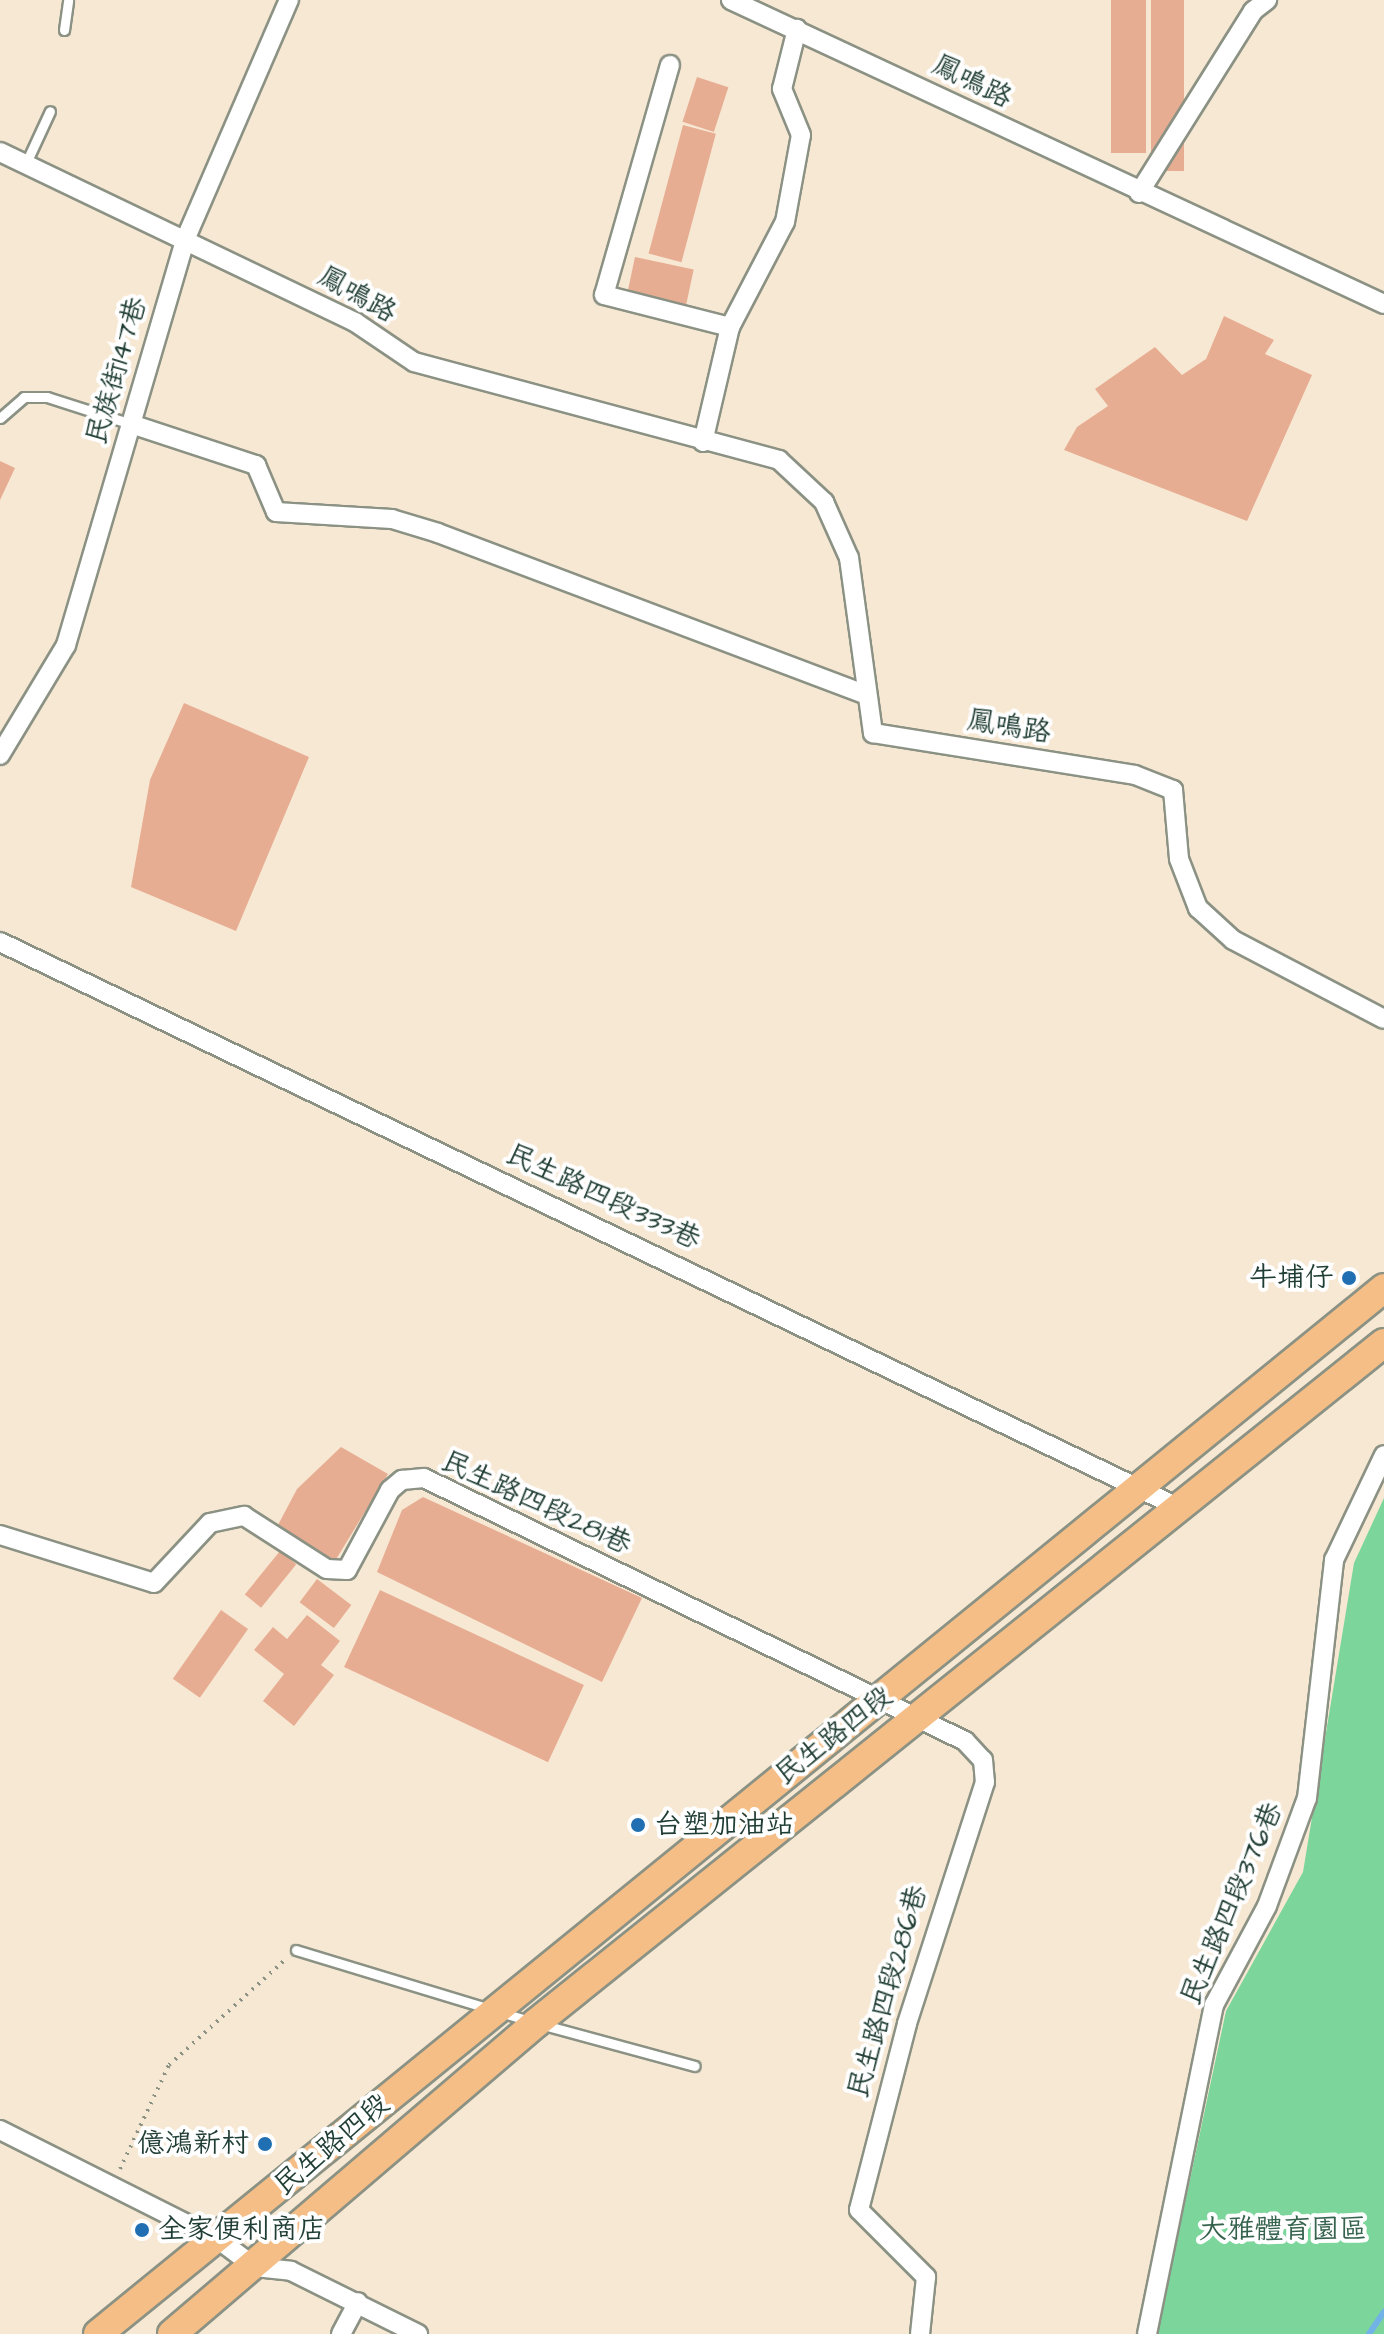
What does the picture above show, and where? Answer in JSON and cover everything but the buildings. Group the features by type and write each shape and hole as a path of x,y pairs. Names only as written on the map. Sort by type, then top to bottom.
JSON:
{"main road":[{"name":"民生路四段","path":"98,2334 219,2240 494,2009 882,1699 1384,1288"},
{"name":"民生路四段","path":"172,2334 255,2267 536,2023 1384,1343"}],"street":[{"name":"民族街147巷","path":"0,755 66,645 185,240 289,0"},
{"name":"鳳鳴路","path":"731,0 1139,193 1384,304"},
{"path":"1139,193 1267,0"},
{"path":"703,442 730,327 785,222 801,135 782,89 797,29"},
{"path":"670,65 604,295 730,327"},
{"name":"鳳鳴路","path":"0,152 355,322 414,362 779,460 824,502 849,558 863,694 873,733 1135,775 1173,790 1179,859 1198,908 1233,940 1384,1019"},
{"path":"131,424 256,465 276,512 392,519 438,533 863,694"},
{"name":"民生路四段333巷","path":"0,942 1142,1484 1180,1508"},
{"name":"民生路四段376巷","path":"1147,2334 1214,2005 1267,1906 1307,1798 1334,1560 1353,1507 1384,1455"},
{"name":"民生路四段281巷","path":"0,1535 154,1583 210,1523 244,1516 327,1569 347,1570 390,1490 402,1480 424,1478 882,1699"},
{"name":"民生路四段286巷","path":"882,1699 965,1741 983,1760 985,1782 911,2009 859,2210 926,2277 920,2334"},
{"path":"0,2130 219,2240 255,2267 291,2271 418,2334"},
{"path":"341,2334 358,2302"}],"lane":[{"path":"64,30 68,0"},
{"path":"26,163 50,111"},
{"path":"0,418 24,397 47,397 131,424"},
{"path":"296,1950 536,2023 695,2066"}],"path":[{"path":"113,2187 169,2065 296,1950"}],"green space":[{"name":"大雅體育園區","path":"1384,1498 1384,2334 1157,2334 1226,2011 1303,1872 1354,1563"}],"waterway":[{"path":"1369,2334 1384,2312"}],"place":[{"name":"牛埔仔","path":"1349,1278"},
{"name":"台塑加油站","path":"638,1825"},
{"name":"億鴻新村","path":"265,2144"},
{"name":"全家便利商店","path":"142,2230"}]}
